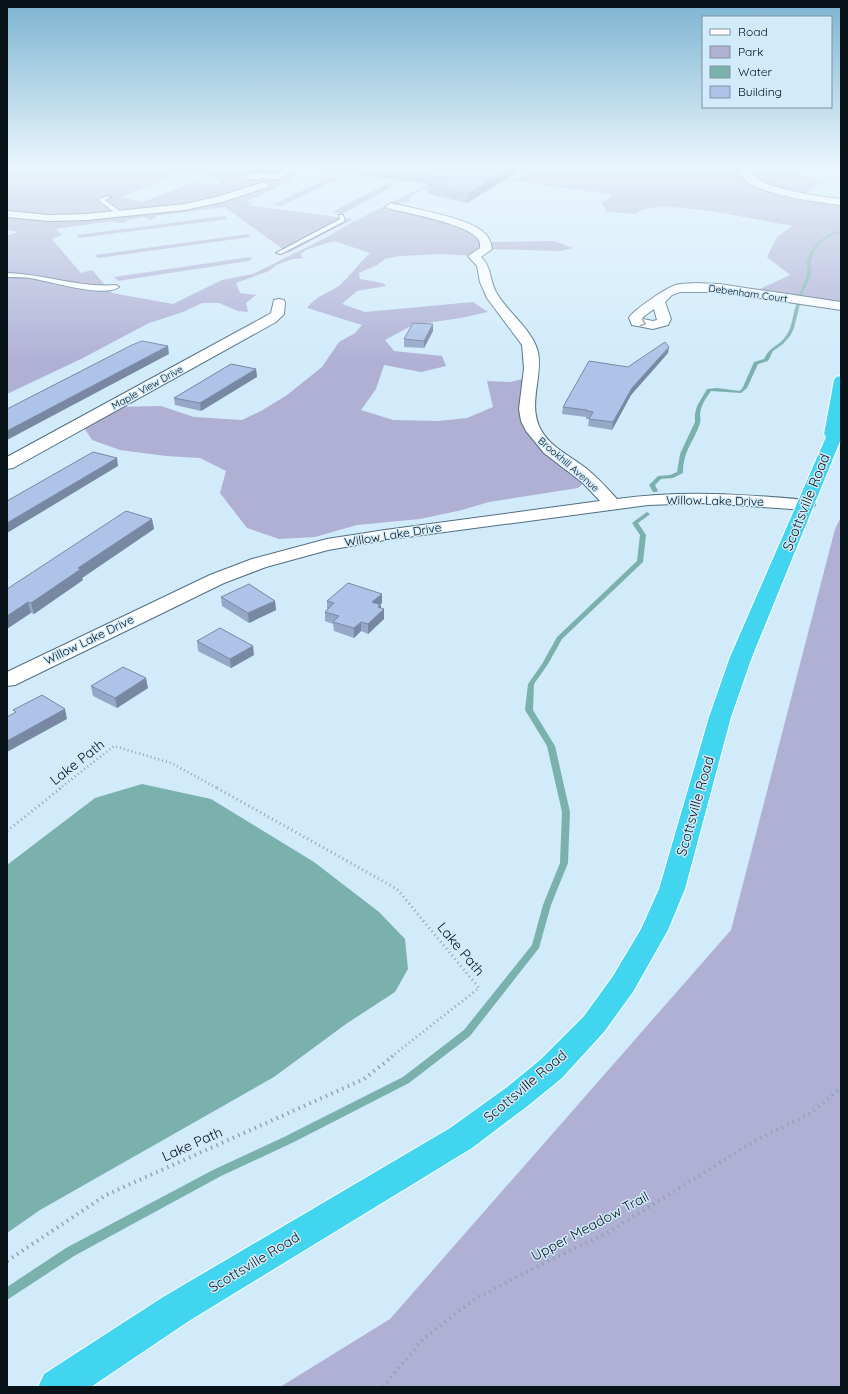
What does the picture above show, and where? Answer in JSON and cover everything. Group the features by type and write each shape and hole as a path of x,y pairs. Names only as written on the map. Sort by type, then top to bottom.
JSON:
{"highway":[{"name":"Scottsville Road","path":"57,1387 176,1309 461,1138 518,1096 551,1069 594,1024 623,984 654,930 672,889 720,717 741,657 806,505 836,430 841,380"}],"street":[{"name":"Brookhill Avenue","path":"477,232 482,236 486,242 486,249 474,256 483,265 487,288 506,315 524,336 530,349 531,354 527,408 528,420 532,431 542,442 589,479 612,504"},
{"name":"Debenham Court","path":"658,301 670,290 686,287 707,287 841,306"},
{"name":"Maple View Drive","path":"7,464 271,319 277,314 279,303"},
{"name":"Willow Lake Drive","path":"7,680 201,586 274,559 327,545 648,500 704,498 806,505"}],"lane":[{"path":"279,254 320,232"},
{"path":"7,275 33,276 84,288 99,289 116,287"}],"path":[{"name":"Lake Path","path":"7,831 114,746 171,763 397,889 479,988 364,1079 106,1195 7,1261"},
{"name":"Upper Meadow Trail","path":"383,1387 423,1338 475,1299 542,1264 609,1232 659,1202 708,1168 756,1140 811,1113 841,1088"}],"green space":[{"path":"18,232 59,232 62,235 52,239 81,273 92,270 112,293 173,304 222,280 253,274 335,232 472,232 486,242 554,241 573,248 560,251 486,249 474,256 441,254 399,256 385,259 377,265 359,273 360,279 383,283 386,286 357,291 342,304 365,312 473,302 488,312 461,318 413,325 385,340 394,351 442,356 446,366 421,372 384,365 376,389 361,410 393,420 438,421 467,418 493,407 487,381 510,382 530,377 532,431 589,479 578,488 489,502 462,510 420,519 357,525 315,537 279,539 247,528 220,493 226,471 200,458 166,456 120,450 92,440 81,423 111,407 161,406 194,417 242,420 261,411 287,395 322,367 339,342 355,333 362,325 307,308 319,297 340,285 370,253 334,241 308,249 300,254 303,258 293,259 276,265 269,271 236,283 240,293 256,295 246,303 248,312 238,311 219,303 202,303 183,312 149,323 83,358 7,394 7,236"},
{"path":"100,232 126,232 79,238 77,235"},
{"path":"259,232 328,232 288,253"},
{"path":"784,232 841,232 841,306 751,293 790,275 767,257 777,237"},
{"path":"248,234 251,237 98,258 95,255"},
{"path":"250,257 252,259 248,261 118,281 114,277"},
{"path":"841,517 841,1387 280,1387 390,1319 731,930 835,529"}],"water":[{"path":"142,784 211,799 314,862 379,912 405,939 408,969 395,992 346,1024 274,1077 40,1210 7,1233 7,865 95,798"}],"building":[{"path":"413,323 433,324 424,341 404,339"},
{"path":"142,341 168,346 7,431 7,409"},
{"path":"665,342 669,347 632,388 613,422 589,419 593,412 587,410 563,407 589,361 628,367"},
{"path":"231,364 256,369 200,403 174,398"},
{"path":"93,452 117,458 7,523 7,501"},
{"path":"126,511 152,519 78,568 81,569 31,603 28,602 7,616 7,589"},
{"path":"348,583 382,594 372,602 381,605 378,607 384,609 368,624 361,622 354,628 333,622 339,616 325,612 334,603 327,601"},
{"path":"249,584 275,601 248,613 221,597"},
{"path":"220,628 253,646 230,659 197,641"},
{"path":"123,667 146,678 115,698 91,686"},
{"path":"42,695 65,709 7,741 7,717 16,712 13,710"}],"waterway":[{"path":"799,297 807,281 810,271 810,256 816,246 825,238 838,232"},
{"path":"655,491 652,485 660,477 671,477 680,473 683,454 698,422 698,414 702,400 709,390 717,389 741,392 745,388 756,363 766,360 770,352 782,343 788,336 792,328 798,304"},
{"path":"7,1294 70,1252 217,1173 288,1140 406,1080 467,1033 536,946 547,905 564,863 566,812 551,746 529,710 531,684 545,664 559,638 640,562 643,535 635,523 647,514"}]}
